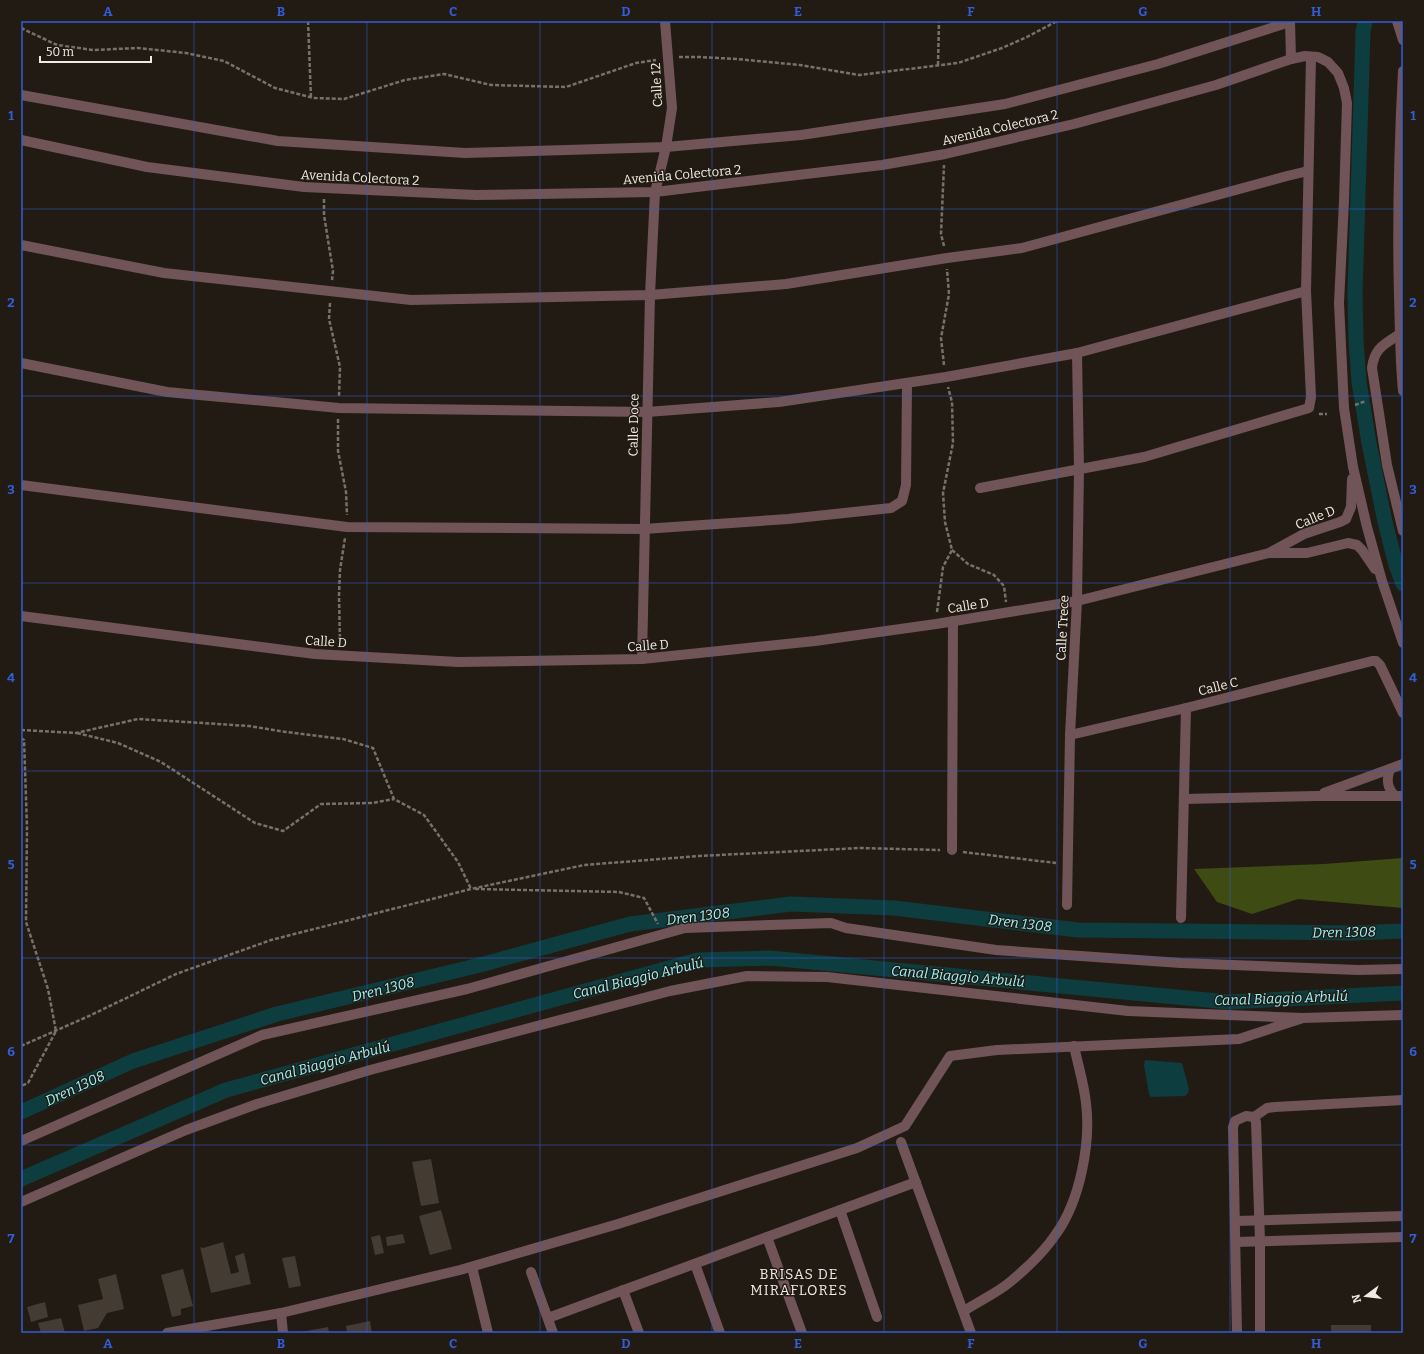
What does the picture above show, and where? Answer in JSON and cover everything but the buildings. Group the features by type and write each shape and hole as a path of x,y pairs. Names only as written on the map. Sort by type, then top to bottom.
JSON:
{"street":[{"name":"Calle 12","path":"655,192 666,147 672,108 665,21"},
{"path":"1397,21 1403,40"},
{"path":"1290,22 1291,59"},
{"name":"Avenida Colectora 2","path":"21,95 278,141 465,153 666,147 801,135 1005,104 1158,64 1290,22"},
{"name":"Avenida Colectora 2","path":"21,140 148,168 304,187 465,195 655,192 882,166 945,154 1074,124 1216,85 1291,59 1305,56 1310,57"},
{"path":"980,488 1144,456 1310,408 1311,396 1306,291 1310,57 1318,57 1328,62 1338,72 1344,88 1347,103 1339,303 1344,408 1353,467 1367,528 1382,581 1403,643"},
{"path":"1403,71 1400,252 1400,334 1403,391"},
{"path":"21,245 164,273 411,300 650,295 786,284 946,258 1022,248 1308,171"},
{"name":"Calle Doce","path":"642,659 650,295 655,192"},
{"path":"21,363 167,392 339,408 647,412 779,402 907,384 1077,352 1306,291"},
{"path":"1400,334 1384,344 1376,352 1372,368 1387,465 1403,531"},
{"name":"Calle Trece","path":"1068,905 1070,735 1077,601 1079,469 1077,352"},
{"path":"21,485 347,527 644,529 788,519 891,508 902,501 906,485 907,384"},
{"name":"Calle D","path":"1269,553 1304,534 1346,519 1351,507 1353,467"},
{"name":"Calle D","path":"21,616 314,654 458,662 642,659 815,641 1077,601 1269,553 1307,552 1348,543 1357,545 1362,550 1382,581"},
{"path":"952,850 953,621"},
{"name":"Calle C","path":"1070,735 1186,708 1372,661 1376,661 1380,665 1403,713"},
{"path":"1181,918 1186,708"},
{"path":"1316,796 1403,764"},
{"path":"1390,769 1387,784 1391,792 1399,796"},
{"path":"1184,799 1399,796"},
{"path":"21,1141 262,1035 467,989 685,928 831,923 846,928 996,950 1181,963 1358,970 1403,969"},
{"path":"21,1202 186,1130 257,1104 370,1070 670,991 747,976 827,977 1128,1011 1303,1018 1403,1015"},
{"path":"167,1333 209,1329 353,1297 472,1267 618,1224 857,1148 905,1126 950,1056 997,1050 1238,1039 1303,1018"},
{"path":"964,1311 1009,1283 1027,1268 1056,1234 1075,1197 1083,1166 1086,1137 1086,1103 1074,1046"},
{"path":"1237,1333 1233,1126 1235,1121 1246,1116 1254,1117 1267,1108 1275,1107 1403,1100"},
{"path":"1254,1117 1257,1128 1260,1241 1260,1333"},
{"path":"901,1142 971,1333"},
{"path":"548,1318 916,1182"},
{"path":"840,1210 877,1317"},
{"path":"1236,1221 1403,1216"},
{"path":"767,1237 802,1333"},
{"path":"1236,1242 1403,1237"},
{"path":"695,1264 720,1333"},
{"path":"472,1267 488,1333"},
{"path":"531,1272 554,1333"},
{"path":"623,1290 639,1333"},
{"path":"281,1313 283,1333"}],"path":[{"path":"308,21 311,98"},
{"path":"938,65 939,21"},
{"path":"21,28 57,45 93,50 138,48 186,53 224,61 275,88 311,98 344,99 405,80 444,74 491,85 566,87 636,63 668,58 699,56 800,65 859,75 958,63 1002,48 1057,21"},
{"path":"1353,405 1368,401"},
{"path":"952,550 968,564 994,575 1004,586 1008,612"},
{"path":"76,733 138,719 249,726 343,739 373,748 394,799 424,816 458,862 471,889"},
{"path":"21,730 76,733 118,743 161,762 255,823 283,831 321,804 372,803 394,799"},
{"path":"21,738 24,740 26,922 48,989 56,1031 28,1083 21,1086"},
{"path":"21,1046 176,974 271,940 471,889 584,865 699,856 860,848 952,850 1068,865"},
{"path":"471,889 619,892 644,898 660,926"}],"green space":[{"path":"1403,858 1403,908 1298,899 1252,914 1217,902 1194,869 1324,864"}],"water":[{"path":"1145,1060 1182,1063 1189,1089 1188,1093 1185,1096 1151,1097 1149,1094 1144,1065"}],"waterway":[{"path":"1365,21 1363,32 1355,294 1356,340 1359,382 1369,443 1385,522 1396,565 1403,584"},
{"name":"Dren 1308","path":"21,1112 133,1061 277,1014 480,965 630,924 791,904 894,908 1078,930 1354,933 1403,931"},
{"name":"Canal Biaggio Arbulú","path":"21,1179 226,1090 698,960 770,958 1228,1002 1403,993"}],"district":[{"name":"BRISAS DE MIRAFLORES","path":"799,1282"}]}
